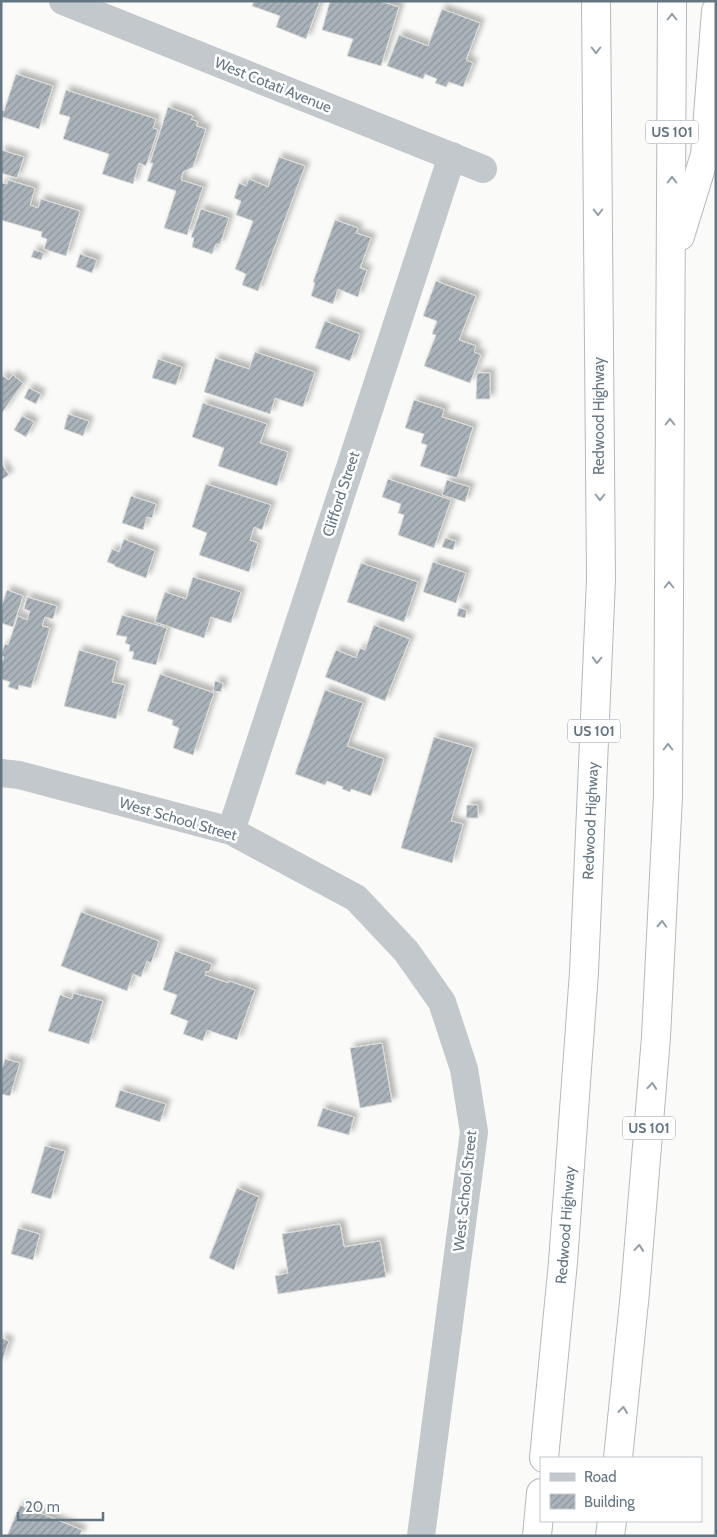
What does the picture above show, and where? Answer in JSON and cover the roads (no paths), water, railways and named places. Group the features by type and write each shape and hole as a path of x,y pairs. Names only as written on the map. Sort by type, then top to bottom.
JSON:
{"highway":[{"name":"Redwood Highway","path":"544,1457 563,1262 584,972 601,579 596,1"},
{"name":"US 101","path":"618,1457 635,1292 656,1037 668,806 672,1"},
{"path":"671,263 705,154 716,11"},
{"path":"537,1536 540,1504"},
{"path":"610,1536 612,1522"}],"street":[{"name":"West Cotati Avenue","path":"63,1 483,169"},
{"name":"Clifford Street","path":"231,831 452,156"},
{"name":"West School Street","path":"1,773 19,775 231,831 356,898 406,951 442,1002 464,1069 474,1132 421,1536"}]}
